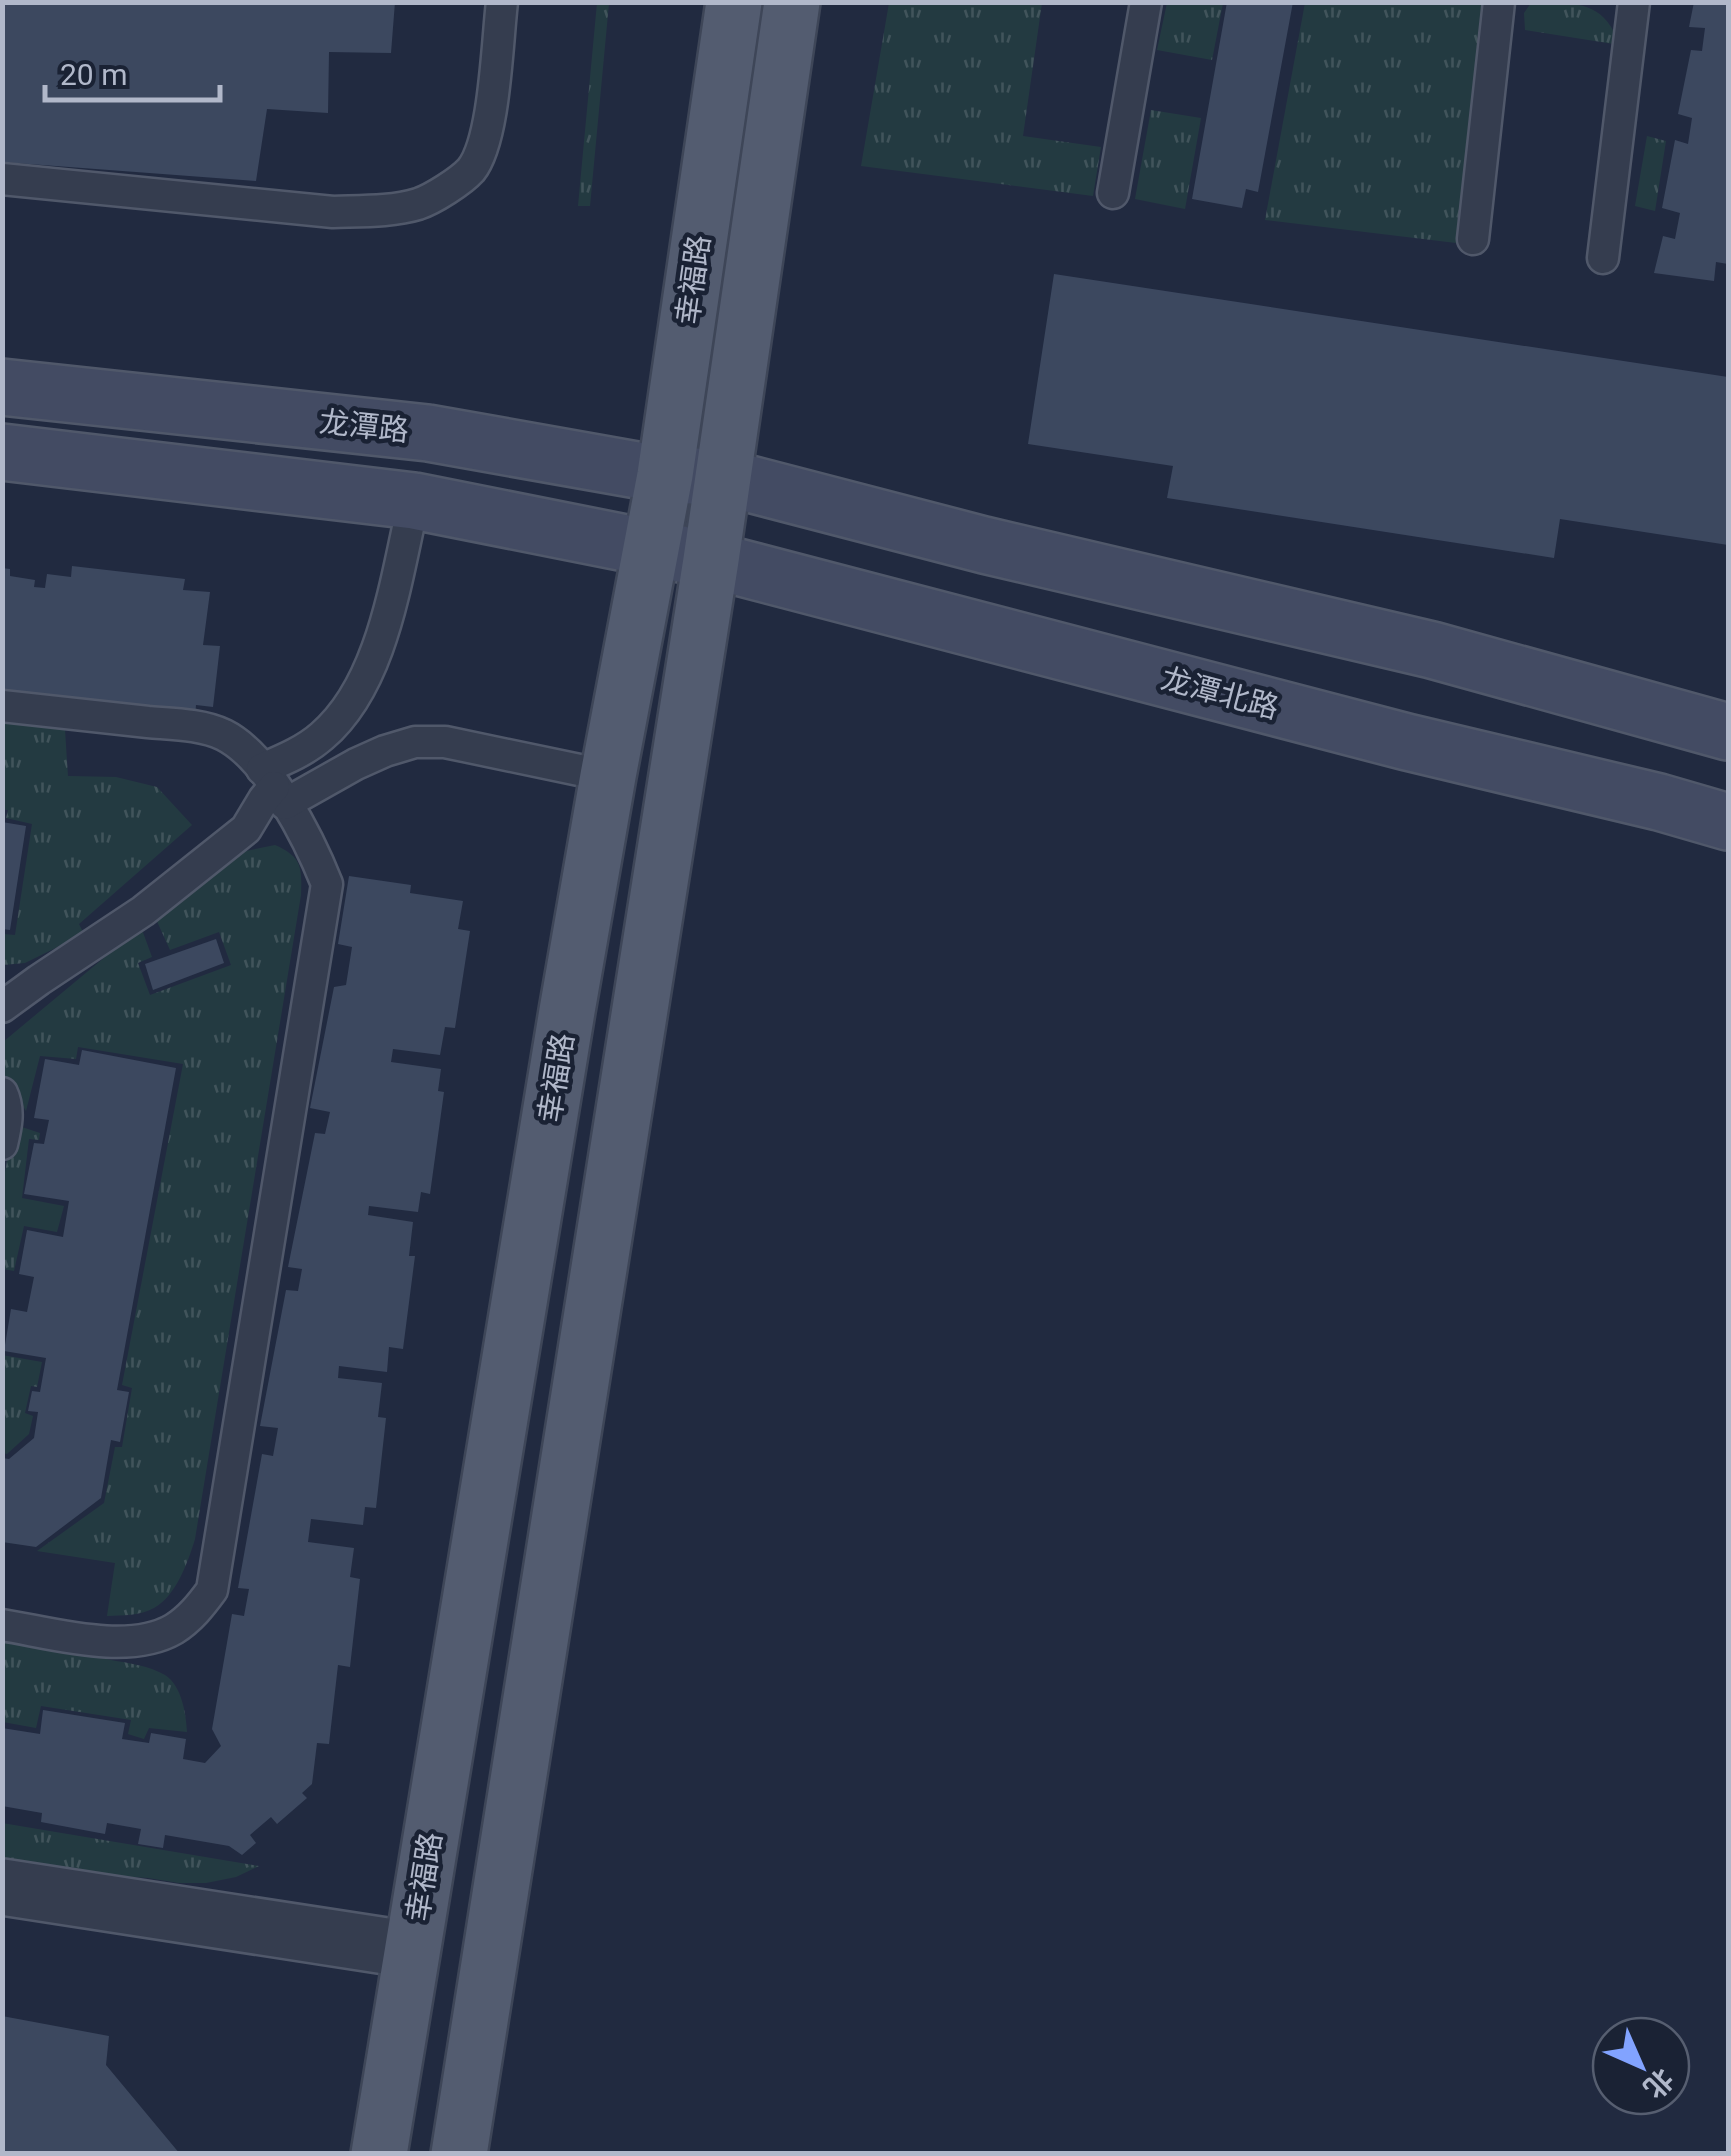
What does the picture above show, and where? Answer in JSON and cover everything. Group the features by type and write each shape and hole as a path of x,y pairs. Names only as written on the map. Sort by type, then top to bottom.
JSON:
{"main road":[{"name":"幸福路","path":"379,2154 567,1012 665,475 734,2"},
{"name":"幸福路","path":"459,2154 711,560 792,2"},
{"name":"龙潭路","path":"2,387 428,434 665,475 723,477"},
{"path":"2,452 414,501 711,560"},
{"path":"723,477 984,545 1432,650 1728,732"},
{"name":"龙潭北路","path":"711,560 1728,822"}],"street":[{"path":"2,1887 412,1950"}],"lane":[{"path":"2,180 333,212 419,204 446,190 470,170 487,137 502,2"},
{"path":"1113,192 1146,2"},
{"path":"1473,240 1499,2"},
{"path":"1602,258 1634,2"},
{"path":"2,1007 143,911 246,829 300,752 341,717 375,652 414,501"},
{"path":"2,706 190,726 222,734 249,753 274,787 301,826 327,884 212,1590 192,1615 172,1631 122,1643 2,1625"},
{"path":"274,787 416,742 445,742 608,776"},
{"path":"2,977 39,980"},
{"path":"2,1093 7,1118 2,1144"}],"green space":[{"path":"597,3 609,3 590,206 578,206"},
{"path":"889,3 1042,3 1023,136 1101,147 1093,196 861,166"},
{"path":"1167,3 1223,3 1212,60 1157,50"},
{"path":"1305,3 1483,3 1486,30 1456,243 1265,220"},
{"path":"1531,3 1587,7 1606,19 1620,45 1525,30 1524,13"},
{"path":"1151,110 1201,118 1185,209 1135,199"},
{"path":"1647,136 1666,141 1655,211 1635,206"},
{"path":"3,721 65,730 68,776 116,777 157,787 192,825 79,924 84,934 25,963 3,965 3,934 15,935 32,824 6,818 8,810 3,809"},
{"path":"275,845 291,854 298,864 301,895 195,1539 180,1578 162,1603 131,1615 107,1616 115,1563 37,1551 104,1503 115,1447 122,1447 132,1388 122,1385 183,1064 78,1047 76,1059 40,1056 26,1111 3,1074 3,1042 141,927 152,957 138,963 150,995 231,965 219,932 170,950 155,917 246,851"},
{"path":"22,1127 40,1133 39,1140 29,1139 22,1198 64,1206 57,1232 24,1226 14,1271 3,1269 3,1184 11,1137"},
{"path":"2,1355 42,1362 37,1387 31,1386 25,1413 33,1416 29,1434 7,1454 2,1453"},
{"path":"3,1635 139,1665 165,1675 179,1693 187,1732 149,1728 144,1739 128,1734 131,1720 41,1706 36,1728 3,1722"},
{"path":"2,1823 259,1866 236,1877 206,1883 3,1867"}],"building":[{"path":"2,2 395,2 391,53 329,52 328,113 267,109 256,181 2,162"},
{"path":"1227,2 1293,2 1258,192 1246,189 1242,208 1192,199"},
{"path":"1694,2 1728,2 1728,264 1716,262 1714,281 1654,273 1663,236 1675,239 1680,213 1662,208 1675,140 1688,144 1692,118 1678,114 1691,50 1702,51 1705,28 1689,27"},
{"path":"1054,274 1728,377 1728,545 1560,519 1554,558 1167,498 1173,466 1028,444"},
{"path":"72,566 185,579 183,590 210,592 203,645 220,646 213,707 196,705 195,717 2,698 2,568 10,569 10,576 35,580 34,587 45,588 47,574 71,577"},
{"path":"2,822 26,826 10,930 2,929"},
{"path":"349,876 411,885 410,893 463,901 458,929 470,931 455,1028 445,1027 440,1055 393,1049 391,1062 441,1069 438,1091 444,1092 430,1194 421,1192 418,1212 369,1206 368,1215 413,1222 409,1256 415,1256 403,1349 389,1347 387,1372 339,1366 338,1378 382,1383 378,1417 386,1418 376,1508 365,1507 363,1525 311,1519 308,1542 354,1548 350,1577 360,1579 350,1667 338,1665 329,1744 317,1743 312,1784 302,1793 307,1798 277,1824 271,1817 250,1835 256,1843 242,1855 229,1846 165,1835 163,1848 138,1844 141,1829 107,1823 105,1834 41,1822 42,1813 2,1806 2,1728 40,1734 43,1710 125,1723 122,1739 149,1743 151,1733 186,1739 183,1759 205,1763 221,1746 212,1729 232,1614 244,1616 249,1589 238,1588 262,1454 273,1456 278,1428 260,1426 286,1290 298,1291 302,1269 288,1267 315,1133 325,1134 330,1112 310,1108 334,987 346,985 352,947 338,944"},
{"path":"216,939 224,963 153,990 145,964"},
{"path":"82,1050 176,1068 117,1390 129,1392 120,1442 111,1440 101,1498 36,1547 2,1542 2,1458 9,1459 34,1438 38,1412 28,1411 32,1391 40,1392 46,1358 4,1351 11,1309 27,1312 34,1277 19,1274 27,1230 63,1237 69,1201 24,1194 34,1143 44,1144 49,1120 34,1118 45,1059 79,1065"},
{"path":"2,2016 109,2036 106,2065 180,2154 2,2154"}]}
